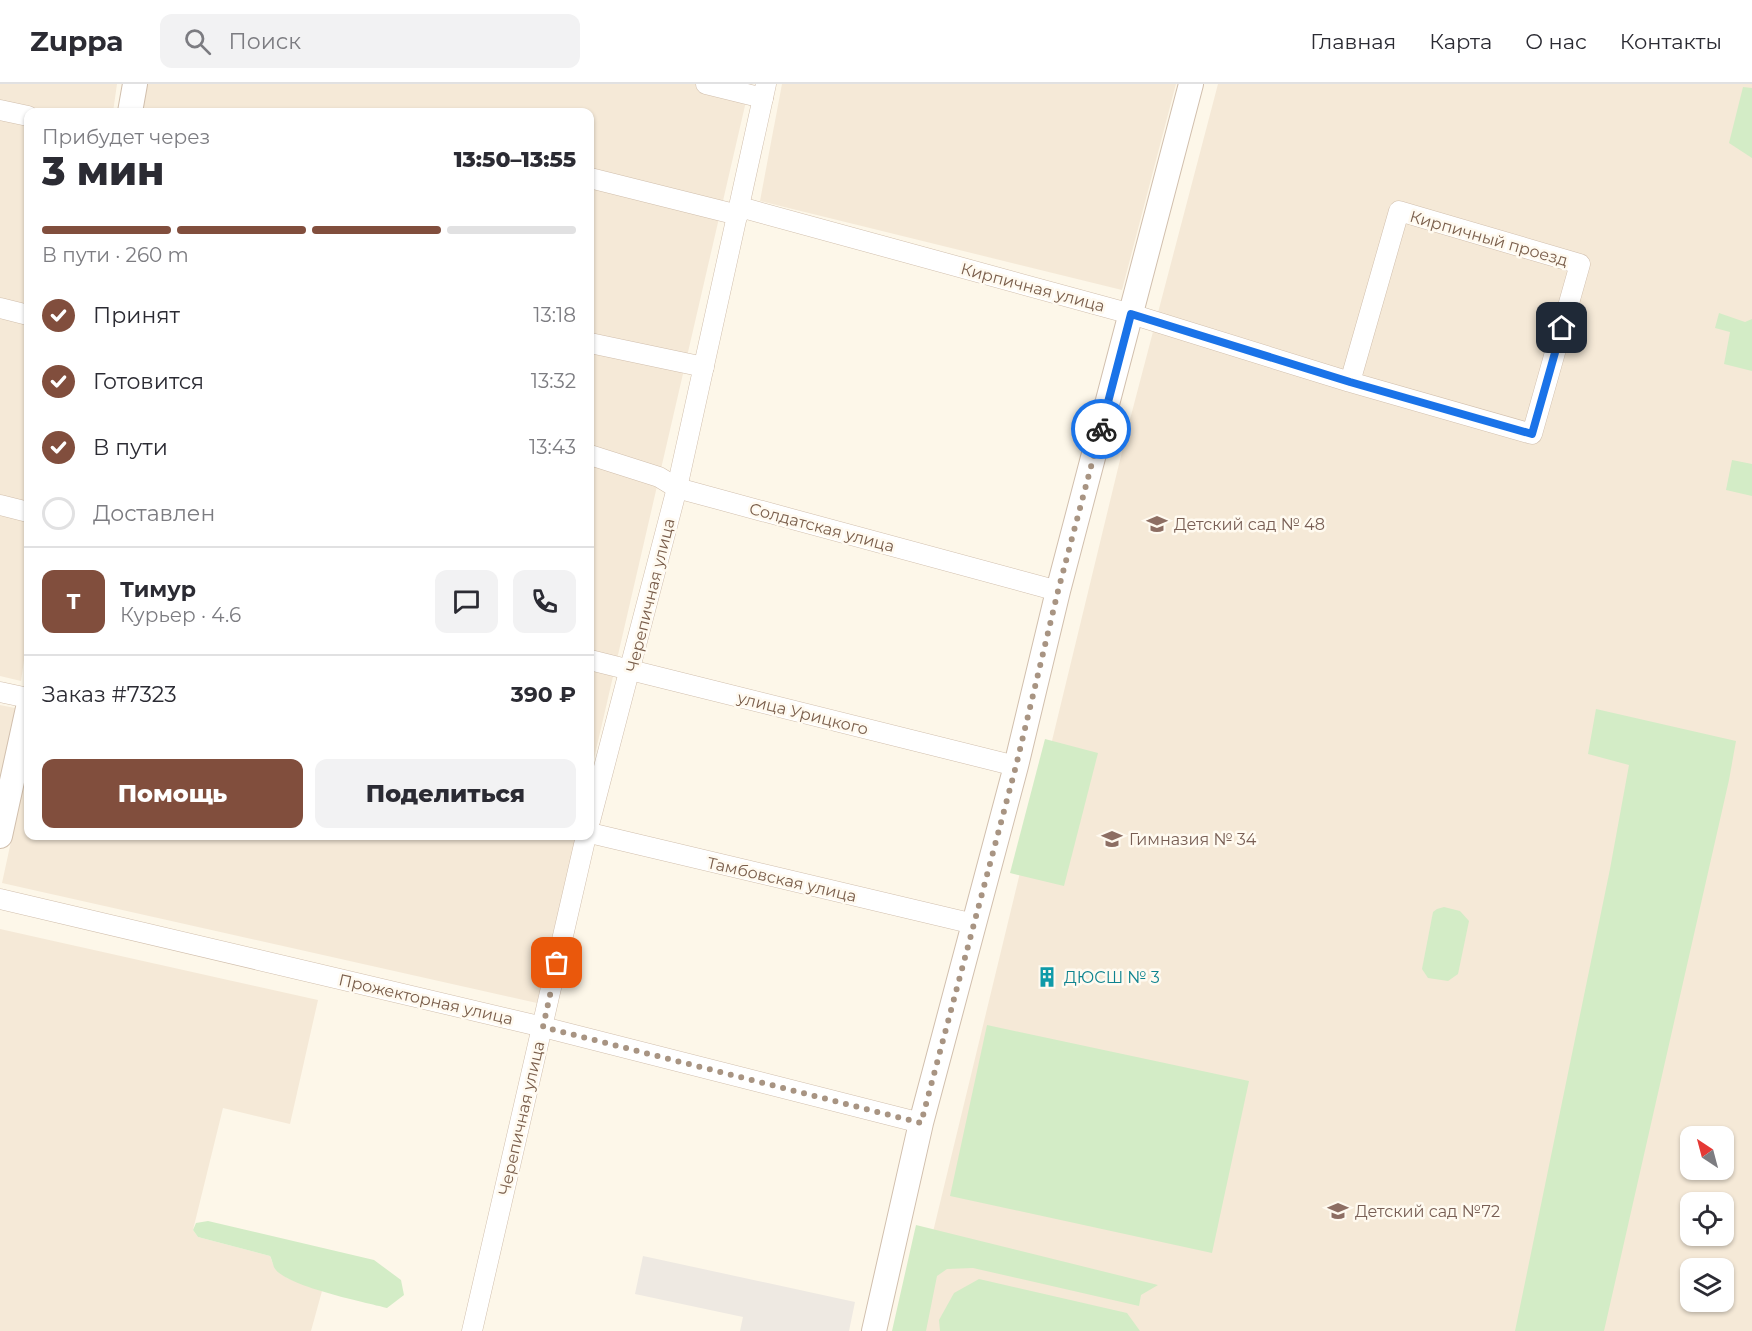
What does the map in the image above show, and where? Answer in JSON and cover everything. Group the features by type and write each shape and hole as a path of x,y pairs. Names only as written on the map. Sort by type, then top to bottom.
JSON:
{"street":[{"path":"131,108 135,84"},
{"path":"706,84 765,91"},
{"path":"874,1331 921,1123 1016,766 1058,591 1191,84"},
{"name":"Черепичная улица","path":"594,806 677,488 765,91"},
{"path":"0,110 24,116"},
{"path":"594,179 739,211"},
{"name":"Кирпичная улица","path":"739,211 1131,314 1350,382 1532,434"},
{"name":"Кирпичный проезд","path":"1350,382 1399,211 1580,264 1532,434"},
{"path":"0,308 24,314"},
{"path":"594,344 704,367"},
{"name":"Солдатская улица","path":"594,456 659,477 677,488 1058,591"},
{"path":"0,505 24,511"},
{"name":"улица Урицкого","path":"594,661 1016,766"},
{"path":"0,692 24,697"},
{"path":"0,836 24,726"},
{"name":"Тамбовская улица","path":"594,834 974,924"},
{"name":"Черепичная улица","path":"472,1331 585,840"},
{"name":"Прожекторная улица","path":"0,899 543,1027 921,1123"}],"shaded area":[{"path":"0,84 117,84 114,108 24,108 24,660 21,681 0,676"},
{"path":"141,84 750,84 594,759 594,108 137,108"},
{"path":"782,84 1176,84 1122,290 760,201"},
{"path":"1218,84 1752,84 1752,1331 909,1331 1128,427"},
{"path":"0,705 15,708 0,780"},
{"path":"24,781 24,840 575,840 537,1003 2,883"},
{"path":"0,929 318,1000 290,1124 223,1108 193,1230 198,1237 270,1256 275,1269 287,1278 322,1291 311,1331 0,1331"},
{"path":"643,1256 855,1302 849,1331 740,1331 743,1317 635,1294"}],"green space":[{"path":"1743,87 1752,88 1752,158 1729,143"},
{"path":"1719,313 1745,322 1752,319 1752,371 1724,364 1730,332 1715,328"},
{"path":"1732,460 1752,464 1752,496 1726,490"},
{"path":"1596,709 1736,741 1604,1331 1515,1331 1610,869 1629,765 1588,754"},
{"path":"1045,739 1098,753 1064,886 1010,873"},
{"path":"1444,907 1460,911 1469,921 1458,974 1448,981 1428,978 1422,969 1433,912"},
{"path":"987,1025 1249,1081 1212,1253 950,1196"},
{"path":"208,1221 374,1260 401,1280 404,1295 387,1308 295,1282 275,1269 270,1256 198,1237 193,1230 196,1223"},
{"path":"916,1225 1158,1285 1141,1295 1139,1306 973,1268 947,1269 937,1276 926,1331 892,1331"},
{"path":"979,1279 1127,1313 1140,1331 940,1331 939,1320 954,1293"}],"way so far":[{"path":"557,963 543,1027 921,1123 1016,766 1058,591 1101,429"}],"place":[{"name":"Детский сад № 48","path":"1157,524"},
{"name":"Гимназия № 34","path":"1112,839"},
{"name":"ДЮСШ № 3","path":"1047,977"},
{"name":"Детский сад №72","path":"1338,1211"}],"route":[{"path":"1101,429 1131,314 1350,382 1532,434 1562,328"}]}
